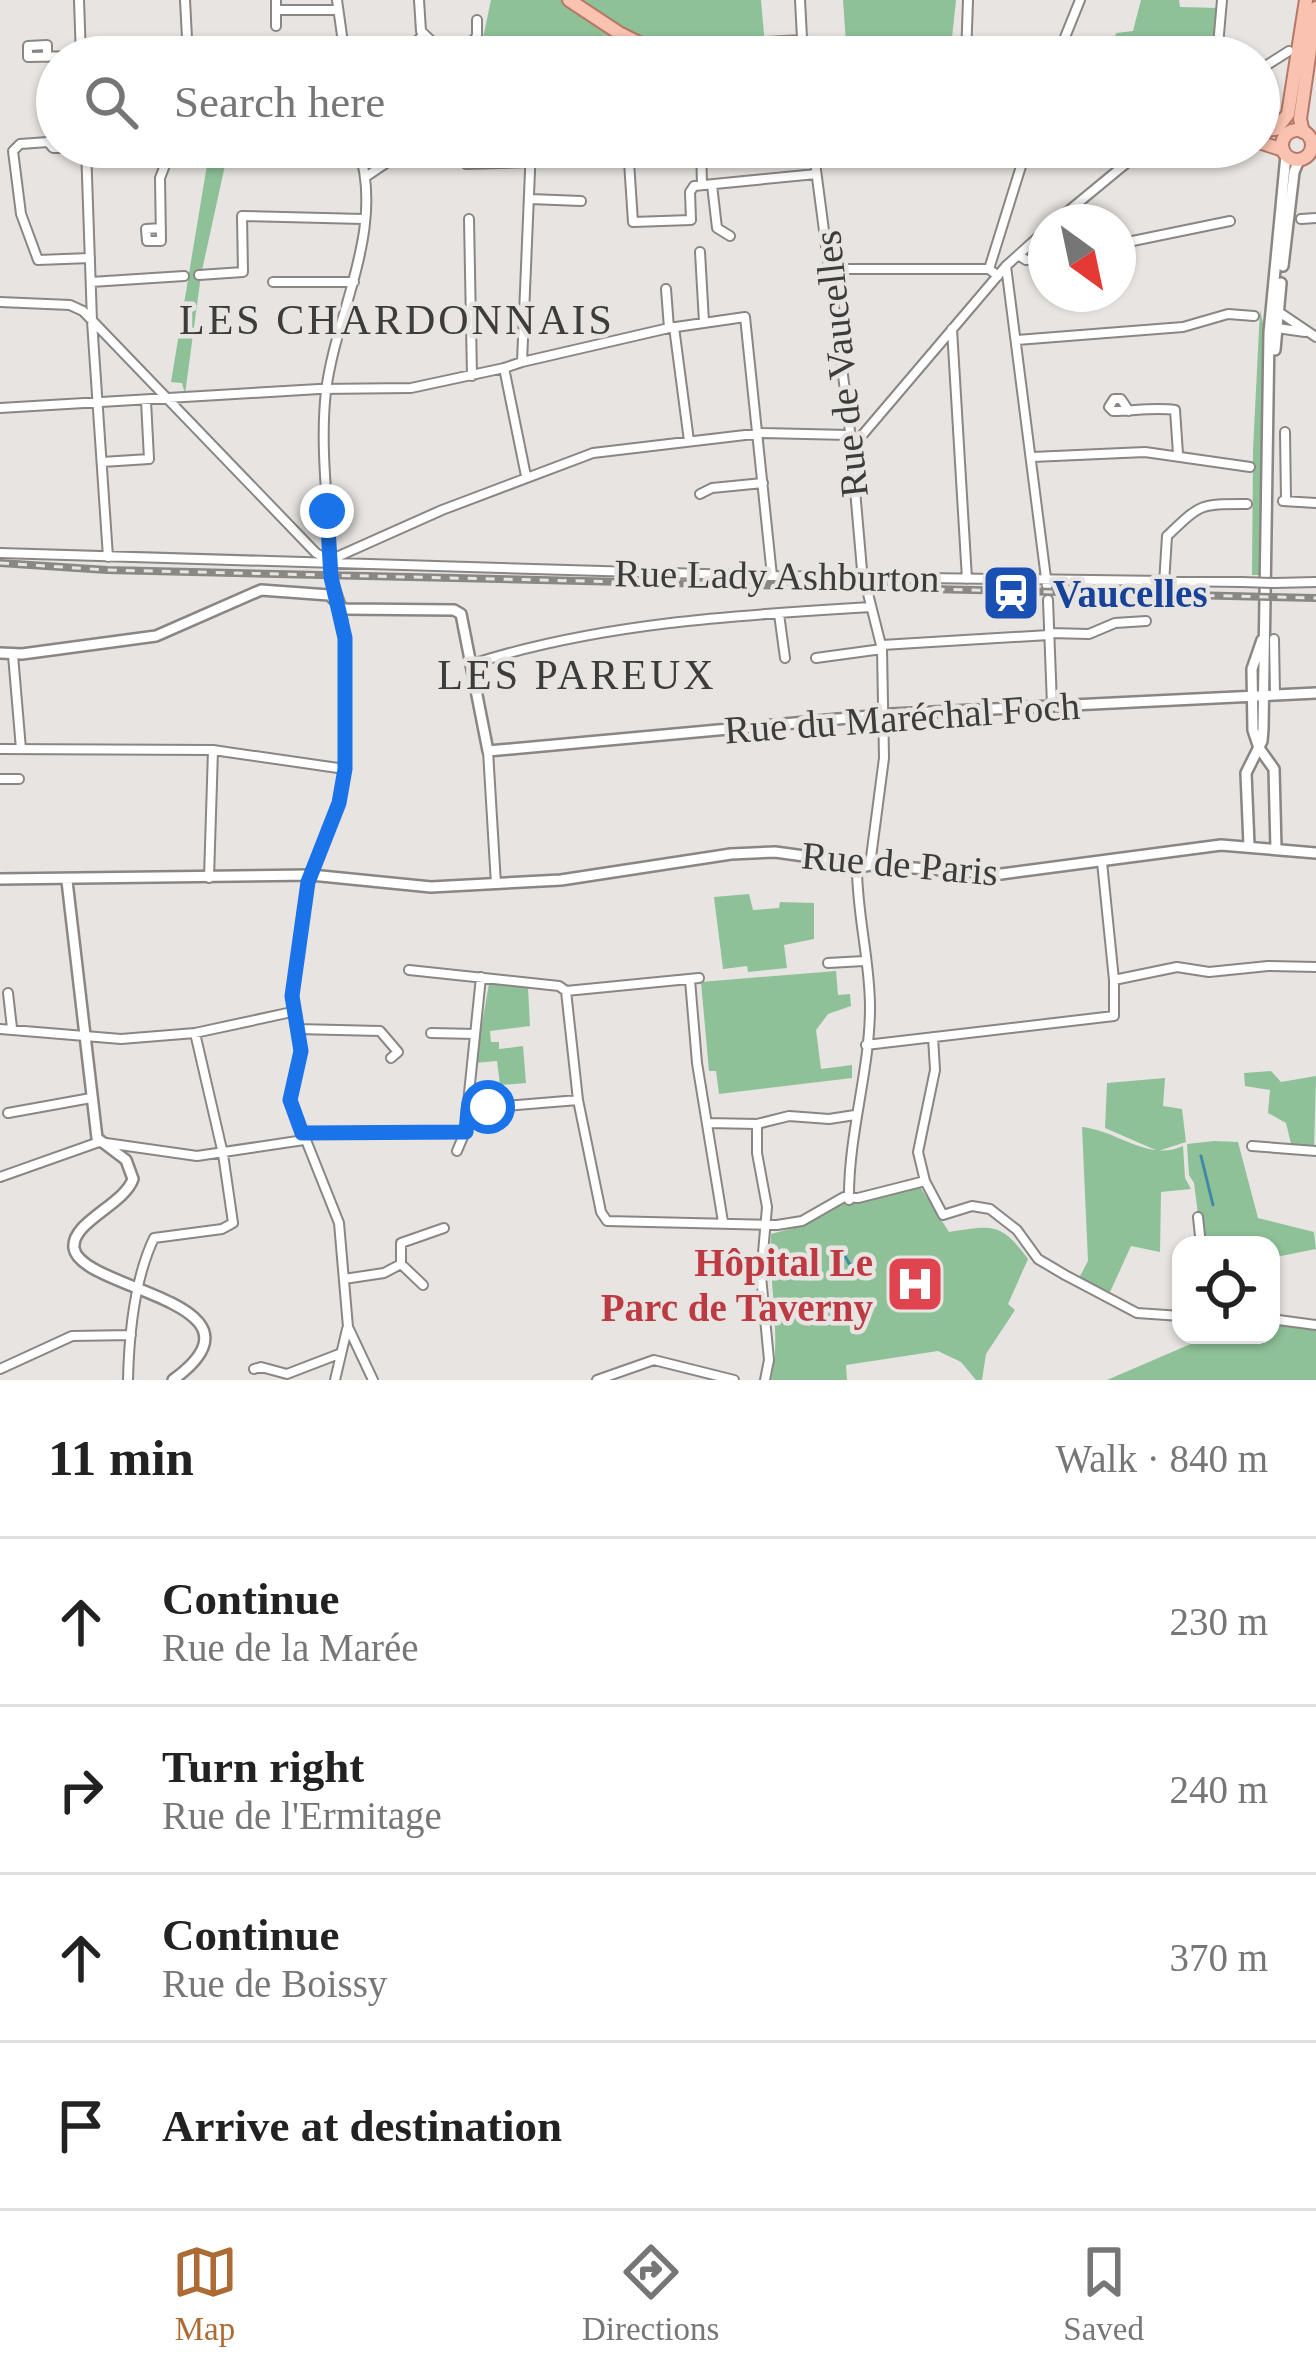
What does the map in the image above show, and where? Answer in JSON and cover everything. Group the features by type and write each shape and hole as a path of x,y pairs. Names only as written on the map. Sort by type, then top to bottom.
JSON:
{"main road":[{"path":"569,0 627,36"},
{"path":"1280,124 1288,115 1307,0"},
{"path":"1300,145 1307,0"},
{"path":"1300,145 1316,8"}],"street":[{"path":"79,0 80,36"},
{"path":"185,0 187,36"},
{"path":"419,0 423,35"},
{"path":"800,0 801,36"},
{"path":"967,36 968,0"},
{"path":"1065,36 1080,0"},
{"path":"1219,36 1222,0"},
{"path":"276,26 276,5 338,5 342,36"},
{"path":"477,20 477,36"},
{"path":"1280,57 1289,51"},
{"path":"36,143 20,144 13,151 21,214 38,260 90,258"},
{"path":"1249,845 1246,772 1258,748 1269,637 1274,290 1300,145"},
{"path":"1269,404 1300,145"},
{"path":"87,168 108,557"},
{"path":"160,228 164,168"},
{"path":"335,1380 339,1354 348,1339 339,1223 290,1100 301,1051 292,1012 311,875 339,803 345,769 345,638 331,577 326,391 354,282 365,168"},
{"path":"367,176 379,168"},
{"path":"522,362 530,168"},
{"path":"629,168 633,222 691,220 690,192 707,185 816,174"},
{"path":"704,168 717,227 730,236"},
{"name":"Rue de Vaucelles","path":"815,168 864,577 882,647 886,715 870,865"},
{"path":"988,269 1020,168"},
{"path":"1077,204 1121,168"},
{"path":"530,199 580,201"},
{"path":"199,275 243,272 242,216 363,219"},
{"path":"1300,218 1316,218"},
{"path":"469,219 470,376"},
{"path":"1136,240 1230,221"},
{"path":"852,448 1028,246"},
{"path":"700,252 704,322"},
{"path":"1018,255 1028,260"},
{"path":"1006,266 1047,583"},
{"path":"830,269 988,269 998,276"},
{"path":"91,283 184,276"},
{"path":"273,282 354,282"},
{"path":"666,289 688,441"},
{"path":"1274,290 1276,328"},
{"path":"0,302 70,305 92,321 330,562"},
{"path":"1278,310 1316,337"},
{"path":"1018,340 1183,327 1228,314 1254,316"},
{"path":"0,408 411,388 672,328 745,317 772,576"},
{"path":"952,328 967,579"},
{"path":"1276,328 1305,332"},
{"path":"938,345 954,352"},
{"path":"504,368 526,476"},
{"path":"102,462 149,459 146,401"},
{"path":"1130,411 1175,410 1178,454"},
{"path":"1285,432 1284,501 1316,502"},
{"path":"330,562 441,511 593,453 760,433 849,435"},
{"path":"1032,457 1108,451 1178,454 1250,467"},
{"path":"700,494 712,488 763,483"},
{"path":"1164,584 1167,536 1204,504 1247,504"},
{"path":"346,551 347,564"},
{"name":"Rue Lady Ashburton","path":"0,553 1047,583 1316,582"},
{"path":"317,594 326,590 331,577"},
{"path":"0,653 156,636 255,591 317,594 338,603 457,611 488,751 490,885"},
{"path":"1048,600 1052,705"},
{"path":"472,664 591,634 871,608"},
{"path":"779,614 785,658"},
{"path":"816,658 882,647 1089,634 1115,623 1146,621"},
{"path":"1263,694 1253,664 1269,637"},
{"path":"13,655 21,749"},
{"name":"Rue du Maréchal Foch","path":"488,751 886,715 1316,693"},
{"path":"1258,748 1274,769 1276,849"},
{"path":"0,749 213,750 345,769"},
{"path":"209,878 213,750"},
{"path":"0,779 19,778"},
{"name":"Rue de Paris","path":"0,879 311,875 429,887 561,880 731,854 775,852 841,861 857,868 1001,874 1221,845 1316,853"},
{"path":"866,1045 1111,1018 1115,1014 1114,980 1102,862"},
{"path":"849,1200 854,1114 870,1008 857,868"},
{"path":"67,881 99,1142 126,1160 133,1179 124,1195 82,1227 74,1251 93,1269 182,1308 200,1325 197,1357 172,1380"},
{"path":"828,963 864,961"},
{"path":"1114,980 1177,968 1209,972 1268,965 1316,968"},
{"path":"408,970 560,986 566,991 578,1100 603,1218 611,1222 765,1225 802,1221 849,1200 925,1181"},
{"path":"457,1151 466,1132 482,977"},
{"path":"566,991 694,979 698,1067 723,1222"},
{"path":"8,993 12,1028"},
{"path":"0,1029 85,1039 195,1033 292,1012"},
{"path":"296,1029 380,1031 398,1052 391,1058"},
{"path":"128,1380 138,1288 156,1236 231,1225 224,1154 195,1033"},
{"path":"431,1033 475,1034"},
{"path":"933,1037 935,1070 918,1146 925,1181 943,1215 972,1206 990,1209 1017,1230 1038,1259 1060,1272 1137,1313 1172,1315"},
{"path":"8,1113 91,1098"},
{"path":"468,1109 578,1100"},
{"path":"708,1123 757,1124 789,1116 829,1119 854,1114"},
{"path":"757,1124 757,1153 765,1186 761,1276 769,1360 765,1380"},
{"path":"0,1177 99,1142 184,1155 224,1154 303,1137 466,1132"},
{"path":"1252,1146 1316,1151"},
{"path":"1198,1217 1200,1236"},
{"path":"423,1285 401,1264 401,1243 444,1228"},
{"path":"344,1279 384,1273 401,1264"},
{"path":"1280,1320 1316,1325"},
{"path":"0,1369 72,1336 131,1335"},
{"path":"348,1339 373,1380"},
{"path":"254,1369 287,1374 339,1354"},
{"path":"597,1380 654,1360 734,1380"}],"green space":[{"path":"491,0 761,0 764,36 483,36"},
{"path":"843,0 956,0 952,36 846,36"},
{"path":"1141,0 1179,0 1180,7 1219,8 1216,36 1115,36 1133,31"},
{"path":"207,168 224,168 201,275 185,394 182,383 171,382"},
{"path":"1260,310 1267,341 1261,575 1252,575 1253,450"},
{"path":"749,894 753,910 779,908 780,902 814,903 814,939 784,945 787,968 723,969 714,897"},
{"path":"836,971 838,995 850,994 851,1006 828,1014 816,1030 821,1069 852,1065 852,1078 719,1094 716,1071 709,1071 701,982"},
{"path":"489,984 528,988 530,1026 490,1031 491,1042 499,1042 499,1049 523,1046 526,1083 500,1085 497,1061 475,1063"},
{"path":"1271,1071 1281,1082 1316,1076 1314,1150 1292,1148 1286,1123 1268,1113 1270,1090 1245,1086 1244,1073"},
{"path":"1165,1078 1163,1106 1182,1109 1186,1142 1158,1151 1105,1128 1107,1083"},
{"path":"1082,1127 1146,1148 1183,1146 1185,1178 1191,1189 1161,1192 1160,1252 1131,1246 1110,1292 1079,1278 1088,1261"},
{"path":"1238,1142 1258,1218 1314,1232 1316,1249 1280,1256 1280,1236 1201,1236 1187,1144"},
{"name":"Hôpital Le Parc de Taverny","path":"919,1185 949,1232 994,1229 1010,1238 1028,1259 1008,1304 1015,1310 986,1354 982,1380 938,1351 846,1365 847,1380 771,1380 775,1346 771,1234 801,1226 841,1204"},
{"path":"1280,1320 1316,1325 1316,1380 1107,1380 1191,1344 1280,1344"}],"waterway":[{"path":"1201,1156 1213,1205"},
{"path":"845,1256 850,1265"}],"railway":[{"path":"0,563 107,570 1316,598"}],"place":[{"name":"Vaucelles","path":"1011,593"},
{"name":"Hôpital Le Parc de Taverny","path":"915,1284"}],"district":[{"name":"LES CHARDONNAIS","path":"397,319"},
{"name":"LES PAREUX","path":"577,674"}],"route":[{"path":"327,511 331,577 345,638 345,769 339,803 308,881 302,917 292,996 301,1051 290,1100 292,1111 302,1133 466,1132 468,1109 488,1107"}]}
